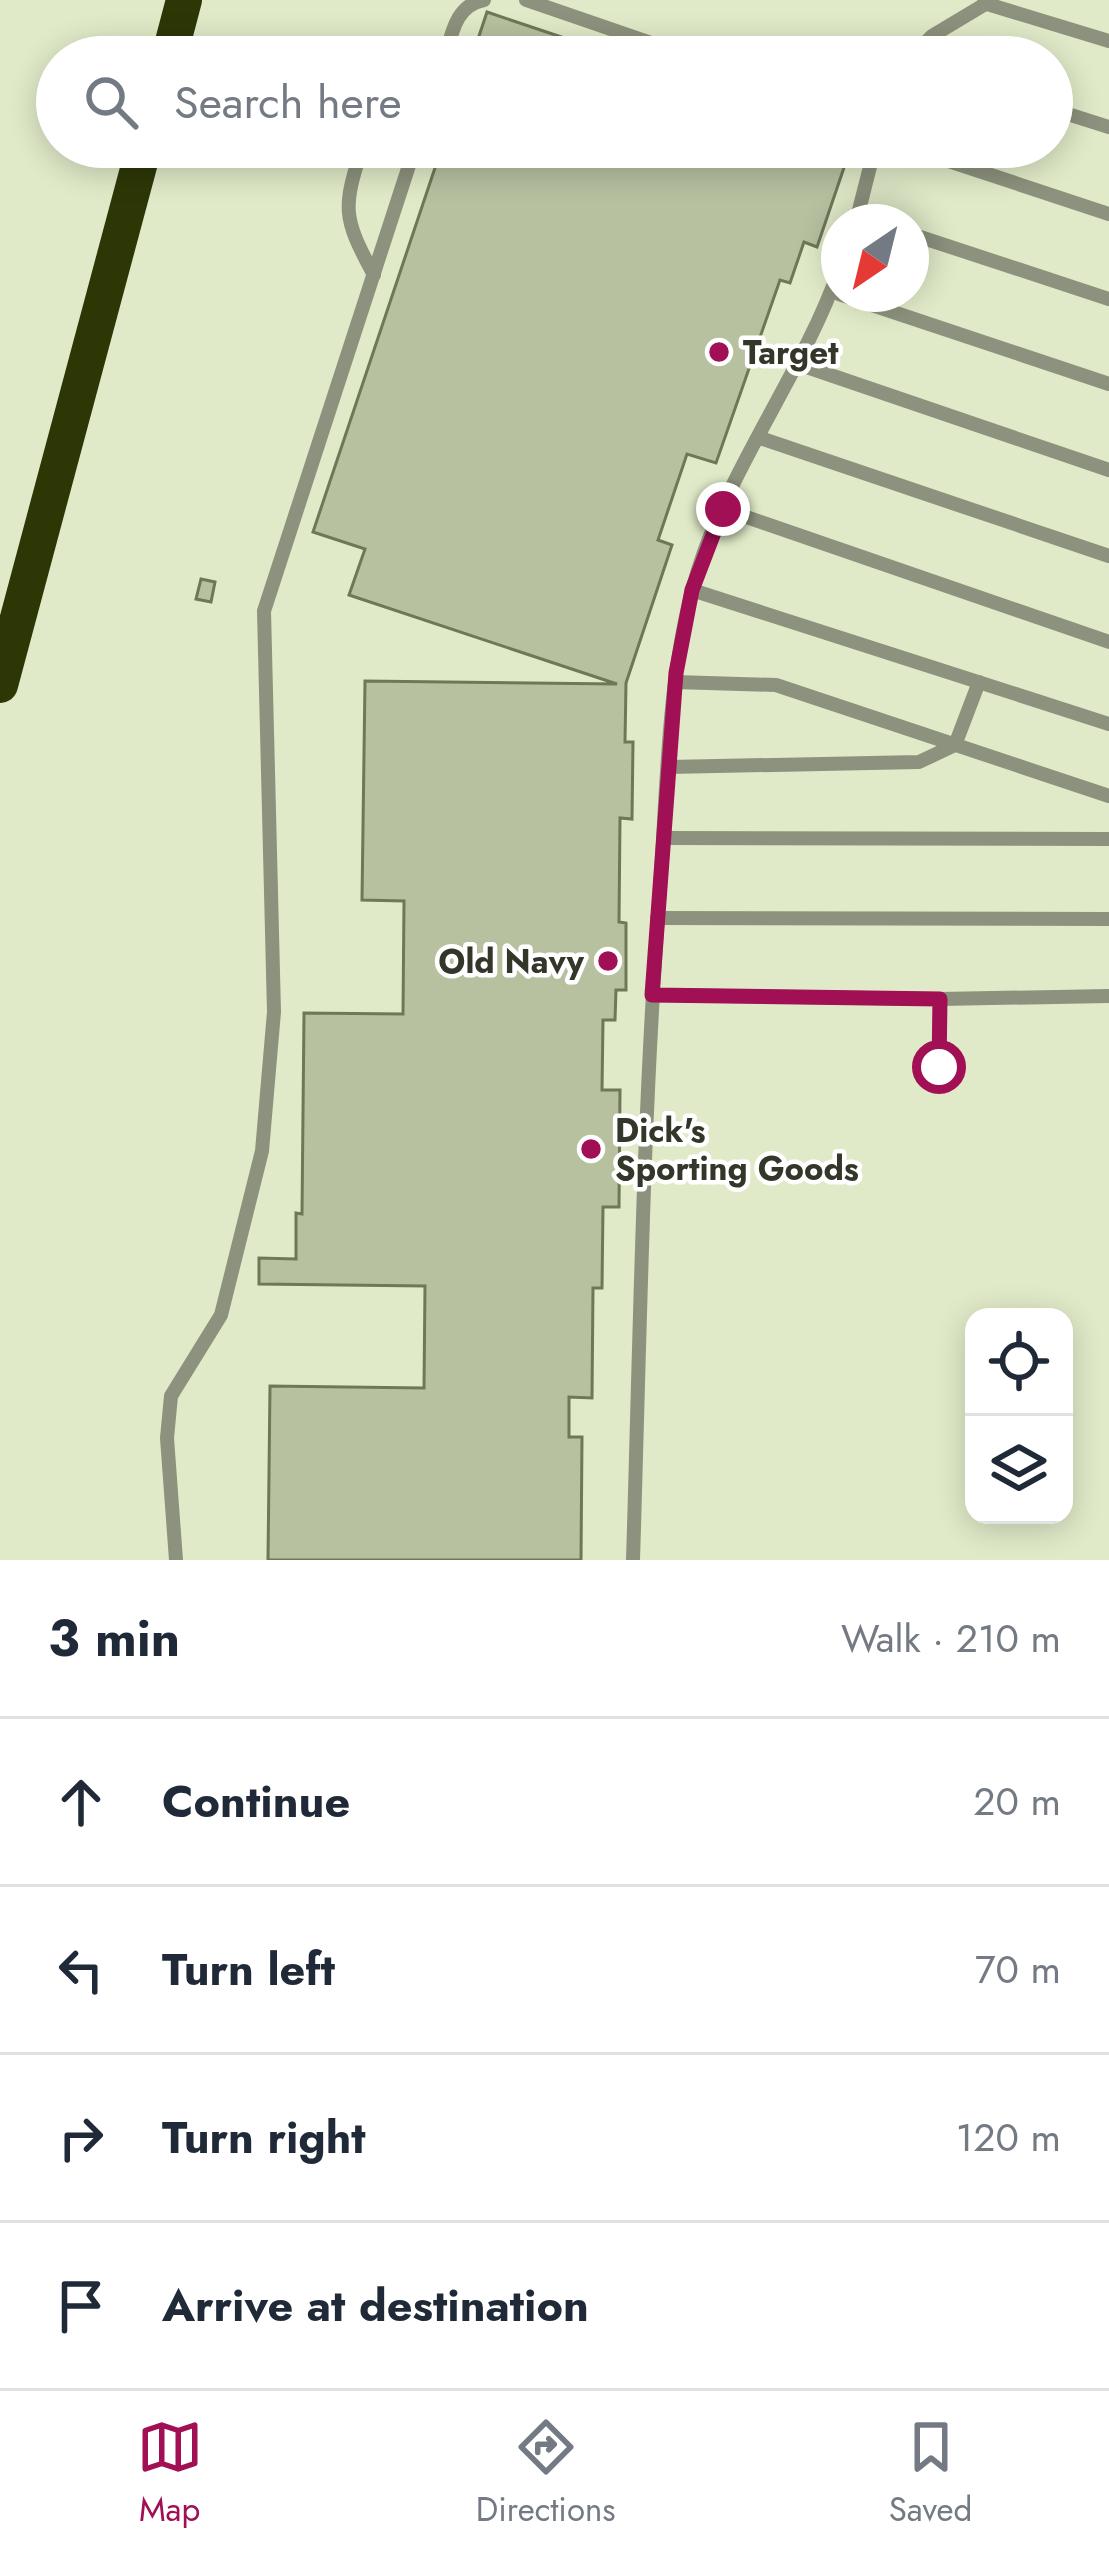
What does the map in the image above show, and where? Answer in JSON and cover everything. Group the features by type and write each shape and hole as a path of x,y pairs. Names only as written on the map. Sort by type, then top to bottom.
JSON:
{"highway":[{"path":"175,36 184,0"},
{"path":"0,685 138,168"}],"lane":[{"path":"452,36 458,16 484,0"},
{"path":"526,0 631,36"},
{"path":"932,36 988,1 1109,41"},
{"path":"1073,116 1109,127"},
{"path":"356,168 346,200 355,240 374,274"},
{"path":"176,1560 166,1438 171,1396 221,1315 262,1151 274,1012 264,610 408,168"},
{"path":"861,204 869,168"},
{"path":"970,168 1109,214"},
{"path":"929,240 1109,299"},
{"path":"633,1560 652,995 675,682 692,590 723,509 827,312"},
{"path":"894,312 1109,383"},
{"path":"798,364 1109,470"},
{"path":"760,438 1109,556"},
{"path":"723,509 1109,642"},
{"path":"692,590 1109,724"},
{"path":"675,682 776,685 1109,796"},
{"path":"669,767 919,762 955,745 979,682"},
{"path":"663,838 1109,839"},
{"path":"657,918 1109,919"},
{"path":"652,995 1109,996"},
{"path":"939,1067 940,999"}],"building":[{"path":"487,12 558,36 479,36"},
{"path":"435,168 844,168 832,204 821,204 817,247 804,242 790,283 780,280 716,463 687,454 658,540 672,545 626,683 625,742 633,742 632,819 620,818 619,922 626,923 626,990 616,990 615,1020 603,1020 602,1090 620,1090 619,1207 603,1207 602,1288 593,1288 592,1398 569,1397 569,1437 582,1437 581,1560 268,1560 270,1386 424,1388 425,1286 259,1284 259,1258 296,1259 296,1213 302,1214 304,1013 403,1014 404,901 362,900 365,681 617,684 349,595 365,549 313,532"},
{"path":"201,579 215,582 211,602 196,599"}],"place":[{"name":"Target","path":"719,352"},
{"name":"Old Navy","path":"608,961"},
{"name":"Dick's Sporting Goods","path":"591,1149"}],"route":[{"path":"723,509 692,590 676,673 652,995 940,999 939,1067"}]}
